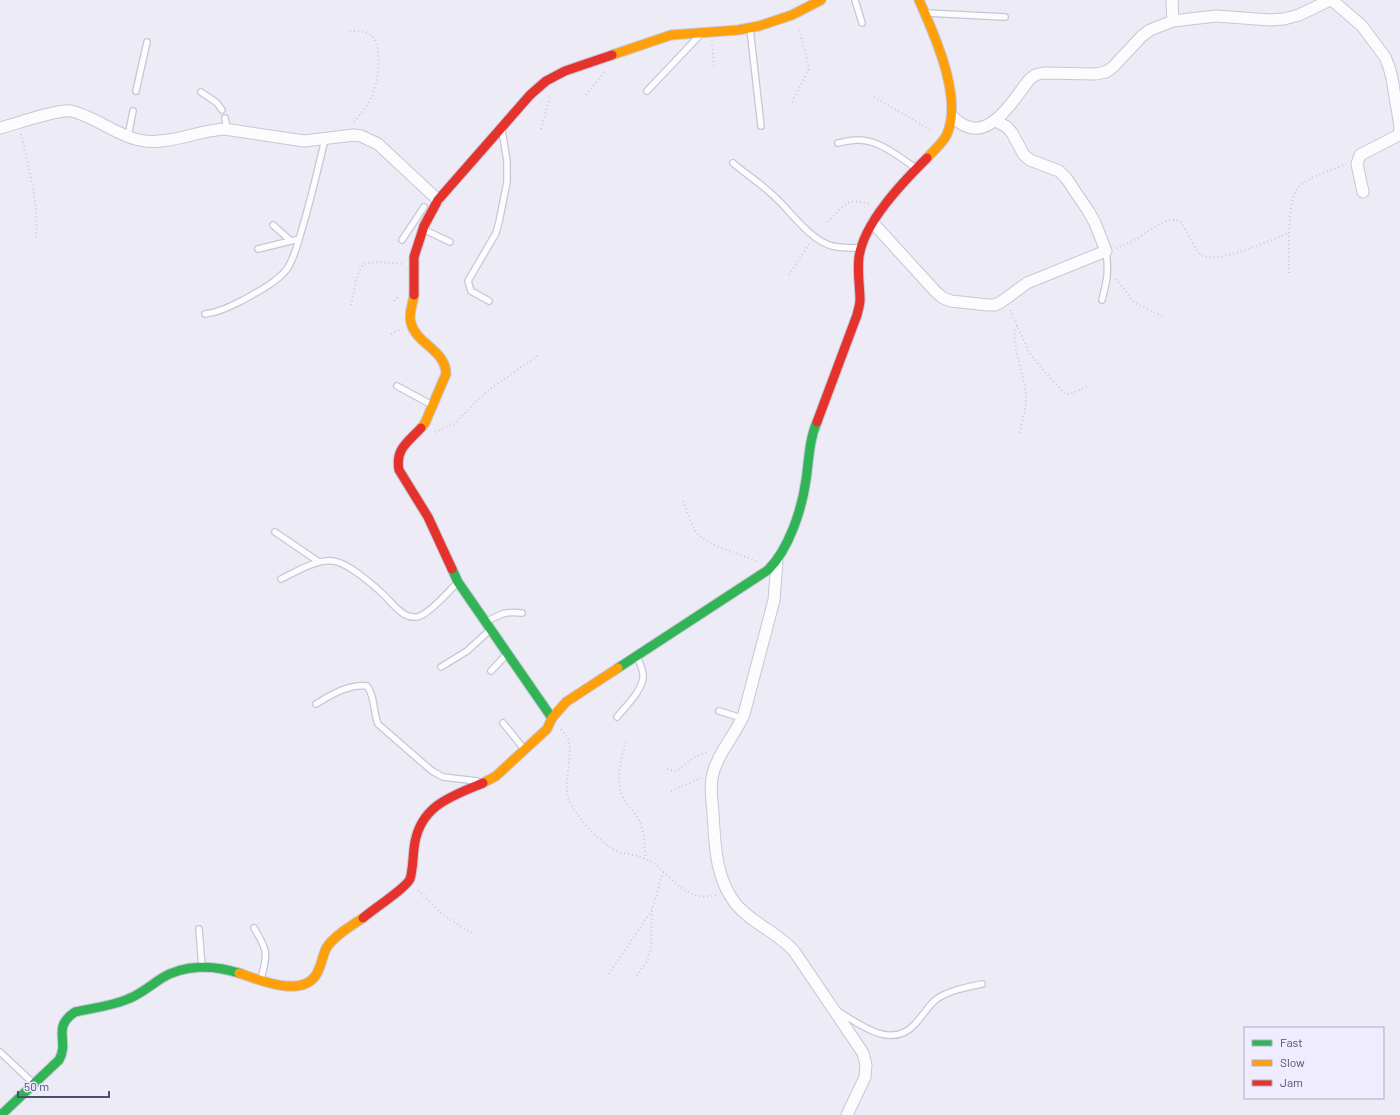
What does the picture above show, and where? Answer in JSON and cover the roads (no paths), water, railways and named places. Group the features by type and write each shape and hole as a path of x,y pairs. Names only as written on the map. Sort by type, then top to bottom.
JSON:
{"street":[{"path":"552,718 458,582 428,517 399,470 397,464 399,451 420,430 446,374 446,366 442,359 415,332 411,324 410,316 414,296 414,257 423,229 430,214 432,198 502,127 530,95 546,81 565,71 671,35 686,32 738,30 749,28 794,14 821,0"},
{"path":"4,1110 56,1064 61,1057 63,1048 61,1030 63,1022 68,1016 75,1012 128,999 167,976 181,970 202,967 228,969 282,986 294,986 309,982 317,973 327,948 333,940 404,886 410,879 415,841 420,825 428,813 438,804 496,776 524,749 547,730 552,718 566,702 768,570 777,561 784,550 800,510 804,494 812,432 858,315 860,302 859,259 861,248 873,223 894,193 938,146 947,133 952,116 951,96 939,47 934,32 919,0"},
{"path":"1172,0 1173,21"},
{"path":"952,116 959,123 967,127 976,128 988,126 996,121 1028,80 1035,75 1043,73 1096,74 1106,72 1113,67 1142,36 1150,30 1173,21 1216,16 1270,20 1284,19 1299,15 1331,0 1362,26 1385,57 1392,78 1400,126 1400,136 1364,153 1358,159 1357,164 1363,192"},
{"path":"0,128 59,112 71,111 139,140 168,140 214,130 227,129 304,141 354,135 361,136 378,144 432,198"},
{"path":"873,223 936,292 943,298 951,301 995,305 1027,283 1106,252 1095,222 1066,178 1060,171 1030,160 1024,155 1007,127 996,121"},
{"path":"777,561 774,600 742,718 740,724 717,761 713,773 711,787 717,859 724,884 735,903 748,916 790,946 863,1054 866,1065 865,1076 847,1115"}],"lane":[{"path":"855,0 862,23"},
{"path":"925,13 1006,17"},
{"path":"749,28 761,126"},
{"path":"647,91 707,31"},
{"path":"136,91 147,42"},
{"path":"201,92 217,103 222,110"},
{"path":"128,136 133,112"},
{"path":"225,118 227,129"},
{"path":"489,301 471,291 468,281 493,238 499,222 507,182 507,161 502,127"},
{"path":"205,314 216,313 229,308 278,278 286,269 292,260 299,239 325,139"},
{"path":"838,143 864,140 880,145 917,168"},
{"path":"732,163 776,198 808,231 815,236 830,245 841,248 861,248"},
{"path":"402,240 424,207"},
{"path":"273,225 291,241"},
{"path":"423,229 450,242"},
{"path":"258,249 299,239"},
{"path":"1102,300 1108,268 1106,252"},
{"path":"397,386 432,405"},
{"path":"275,532 319,562"},
{"path":"281,579 319,562 332,560 343,563 384,594 400,611 408,616 420,616 427,612 458,582"},
{"path":"442,668 467,651 500,614 506,612 522,613"},
{"path":"491,671 508,654"},
{"path":"617,718 641,684 643,677 642,669 637,655"},
{"path":"316,704 334,693 362,685 366,686 370,690 374,713 378,724 432,772 443,776 486,782"},
{"path":"718,711 742,718"},
{"path":"503,722 524,749"},
{"path":"254,928 265,949 266,957 261,979"},
{"path":"199,929 202,967"},
{"path":"832,1008 870,1031 883,1035 895,1035 904,1033 914,1026 936,999 952,991 982,984"},
{"path":"0,1052 34,1084"}]}
